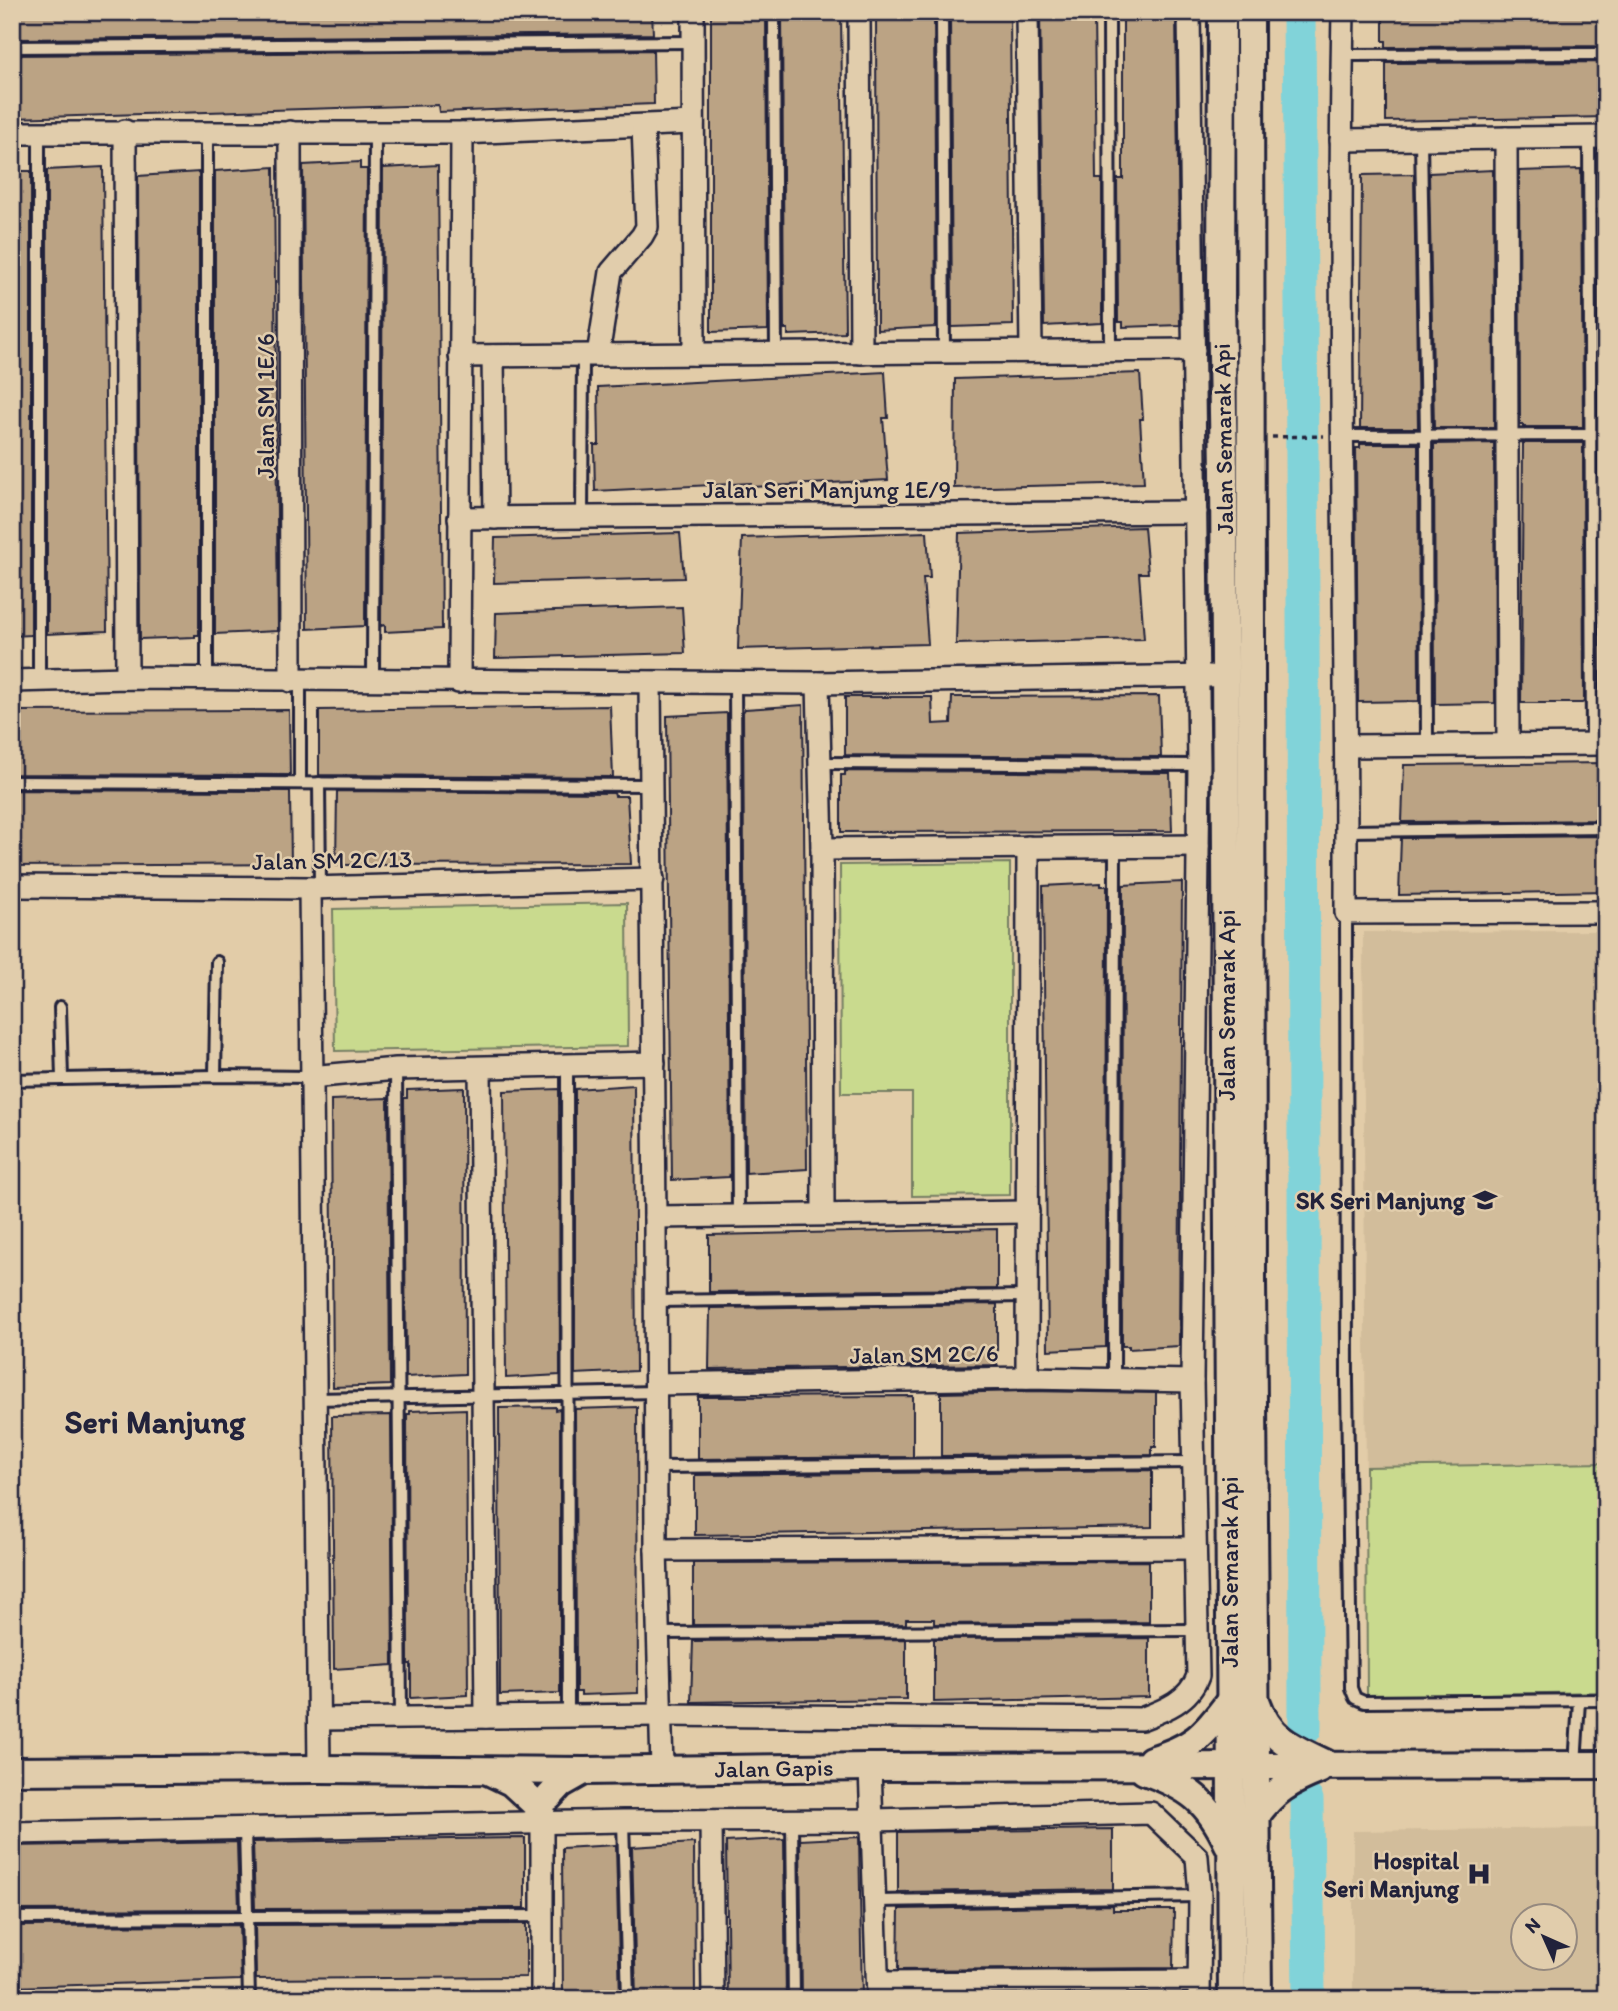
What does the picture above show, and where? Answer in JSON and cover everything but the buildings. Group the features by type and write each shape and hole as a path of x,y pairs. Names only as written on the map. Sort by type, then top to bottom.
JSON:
{"street":[{"path":"693,12 694,354"},
{"path":"859,12 861,353"},
{"path":"1027,12 1031,351"},
{"path":"319,1719 659,1716 1141,1719 1166,1710 1193,1690 1198,1676 1192,1381 1199,765 1189,12"},
{"name":"Jalan Semarak Api","path":"1222,12 1221,299 1232,1999"},
{"name":"Jalan Semarak Api","path":"1250,12 1250,677 1258,1999"},
{"path":"1343,12 1341,140 1346,913 1606,912"},
{"path":"12,133 462,133 693,123"},
{"path":"590,355 611,272 647,227 643,126"},
{"path":"125,131 127,678"},
{"name":"Jalan SM 1E/6","path":"290,132 295,681"},
{"path":"459,682 462,133"},
{"path":"1341,140 1597,137"},
{"path":"1506,138 1508,744"},
{"path":"460,356 1194,350"},
{"path":"493,356 495,518"},
{"name":"Jalan Seri Manjung 1E/9","path":"459,518 1196,512"},
{"path":"12,681 127,678 818,683 1250,677"},
{"path":"650,683 656,1550 662,1769"},
{"path":"818,683 822,849 823,1213"},
{"path":"1347,746 1599,744"},
{"path":"822,849 1198,846"},
{"path":"1027,1378 1028,847"},
{"name":"Jalan SM 2C/13","path":"12,887 315,887 653,879"},
{"path":"315,887 310,1077 319,1769"},
{"path":"310,1077 396,1069 654,1063"},
{"path":"480,1068 486,1717"},
{"path":"655,1217 1028,1212"},
{"name":"Jalan SM 2C/6","path":"656,1388 1027,1378 1192,1381"},
{"path":"656,1550 1195,1548"},
{"path":"1255,1696 1271,1732 1293,1748 1330,1765"},
{"path":"1129,1766 1180,1751 1188,1746 1208,1730 1229,1702"},
{"path":"1256,1816 1277,1790 1292,1780 1330,1765"},
{"name":"Jalan Gapis","path":"12,1771 584,1771 870,1767 1606,1765"},
{"path":"1129,1766 1167,1779 1189,1792 1215,1818 1231,1851"},
{"path":"12,1833 245,1828 542,1809 624,1821 711,1822 873,1820 1151,1813 1197,1857 1199,1990 878,1991 876,1901 873,1820 870,1767"},
{"path":"486,1770 511,1782 542,1809"},
{"path":"540,1770 542,1999"},
{"path":"542,1809 561,1784 584,1771"},
{"path":"711,1822 713,1999"}],"lane":[{"path":"774,12 776,353"},
{"path":"942,12 944,352"},
{"path":"1109,12 1110,351"},
{"path":"12,47 693,42"},
{"path":"1342,55 1606,54"},
{"path":"39,132 39,681"},
{"path":"207,680 208,132"},
{"path":"373,681 375,133"},
{"path":"1597,137 1592,436 1599,744"},
{"path":"1421,139 1427,745"},
{"path":"582,517 590,355"},
{"path":"1344,436 1606,435"},
{"path":"295,681 300,783"},
{"path":"735,683 738,1215"},
{"path":"820,763 1199,765"},
{"path":"12,782 651,785"},
{"path":"315,887 319,783"},
{"path":"1346,831 1606,828"},
{"path":"1114,1380 1115,847"},
{"path":"1346,913 1351,1688 1355,1698 1364,1702 1606,1700"},
{"path":"215,1076 217,962"},
{"path":"61,1007 62,1078"},
{"path":"567,1065 568,1717"},
{"path":"396,1069 401,1718"},
{"path":"12,1080 310,1077"},
{"path":"655,1301 1028,1296"},
{"path":"316,1399 568,1394 656,1388"},
{"path":"656,1467 1194,1462"},
{"path":"658,1633 1198,1630"},
{"path":"1575,1765 1579,1701"},
{"path":"624,1821 628,1999"},
{"path":"792,1821 794,1999"},
{"path":"245,1828 249,1999"},
{"path":"876,1901 1199,1896"},
{"path":"12,1918 542,1916"}],"path":[{"path":"1277,437 1319,436"}],"shaded area":[{"name":"SK Seri Manjung","path":"1606,931 1606,1692 1367,1696 1363,932"},
{"name":"Hospital Seri Manjung","path":"1606,1828 1606,1999 1353,1999 1353,1831"}],"green space":[{"path":"1010,863 1010,1195 912,1196 912,1093 841,1093 840,865"},
{"path":"627,903 628,1046 335,1051 333,909"},
{"path":"1606,1463 1606,1692 1367,1696 1366,1467"}],"waterway":[{"path":"1299,12 1305,1729"},
{"path":"1307,1800 1309,1999"}],"place":[{"name":"SK Seri Manjung","path":"1485,1200"},
{"name":"Hospital Seri Manjung","path":"1479,1874"}],"district":[{"name":"Seri Manjung","path":"155,1422"}]}
